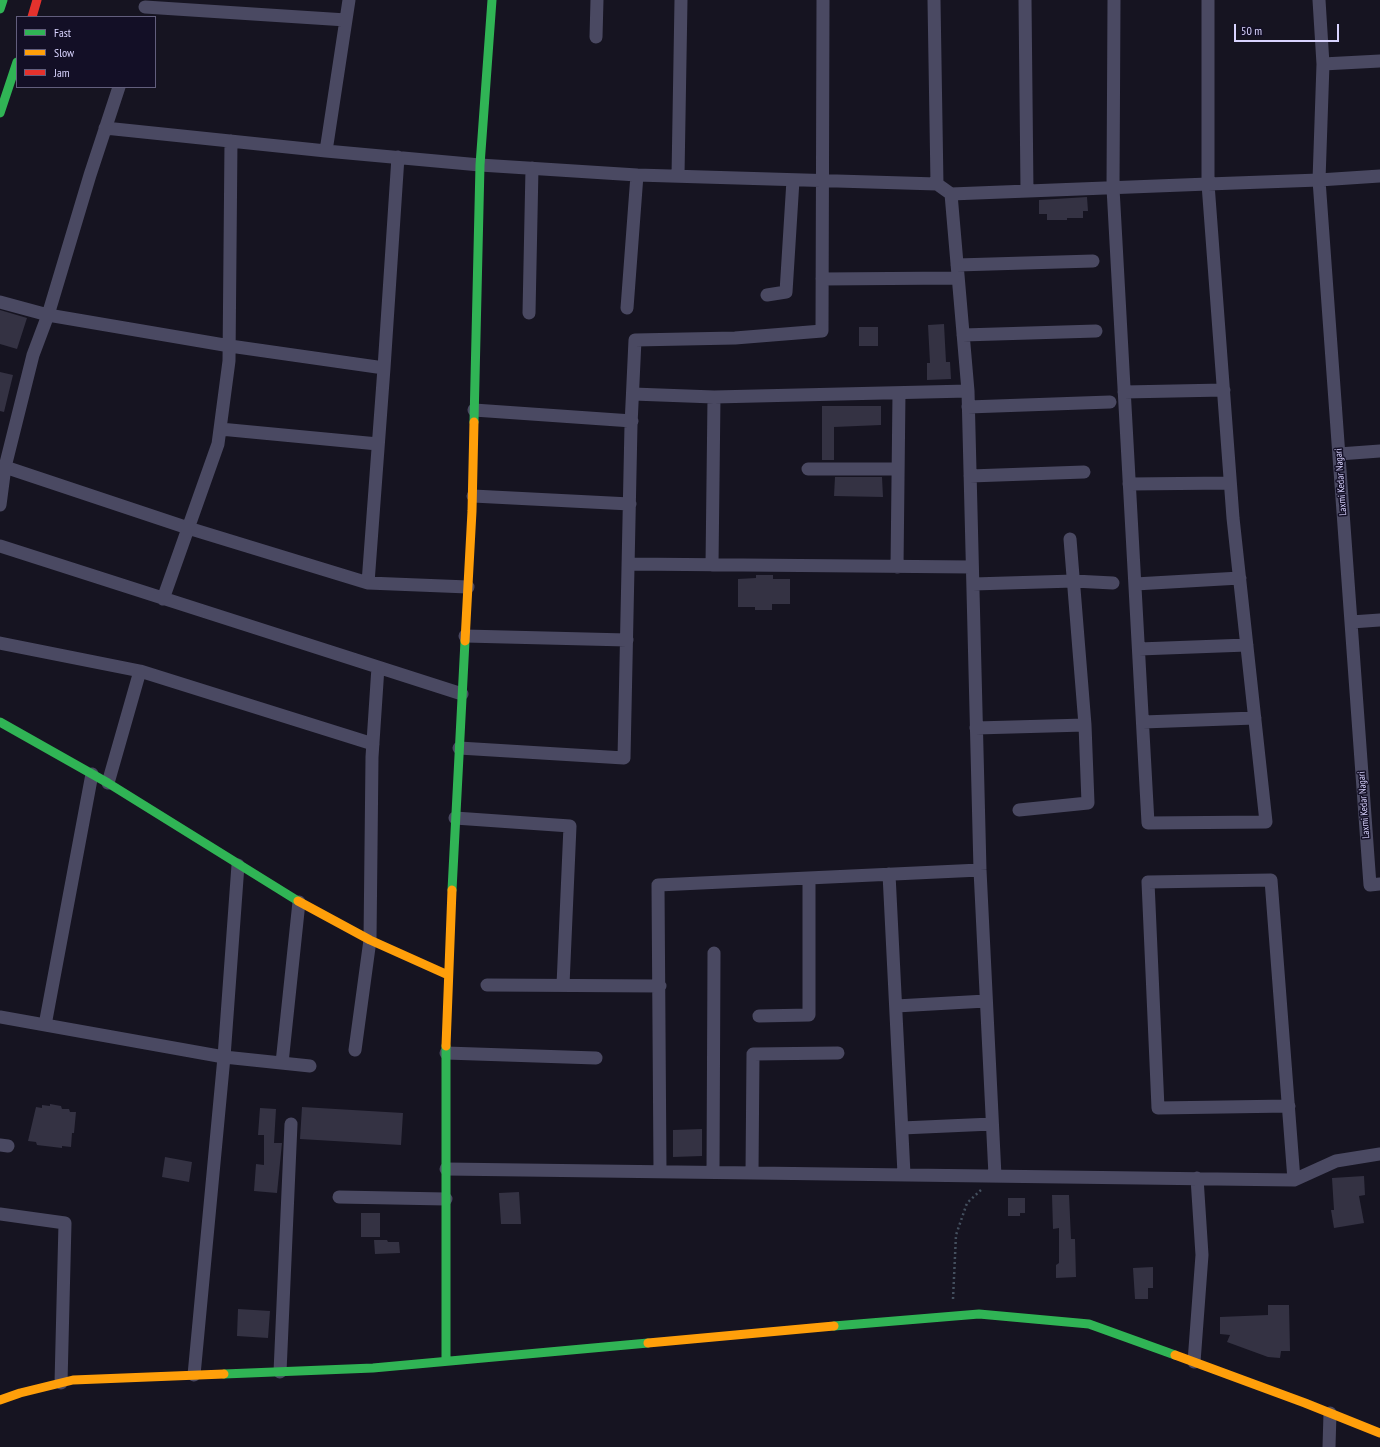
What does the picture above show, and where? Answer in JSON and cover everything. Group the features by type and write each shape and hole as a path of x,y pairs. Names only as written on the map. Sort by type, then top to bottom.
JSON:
{"street":[{"path":"0,9 3,0"},
{"path":"32,16 37,0"},
{"path":"326,151 349,0"},
{"path":"446,1362 446,1053 448,974 472,496 480,165 492,0"},
{"path":"596,37 597,0"},
{"path":"678,176 681,0"},
{"path":"459,748 624,758 635,340 735,338 822,331 823,0"},
{"path":"934,0 937,184"},
{"path":"1025,0 1027,191"},
{"path":"1114,0 1113,188 1148,823 1266,822 1230,483 1208,184 1208,0"},
{"name":"Laxmi Kedar Nagari","path":"1319,0 1323,64 1319,180 1370,885 1380,884"},
{"path":"145,8 346,20"},
{"path":"1323,64 1380,61"},
{"path":"0,113 16,65"},
{"path":"0,505 5,467 33,355 48,315 119,88"},
{"path":"105,128 480,165 637,175 937,184 951,194 1319,180 1380,176"},
{"path":"163,599 218,444 230,346 231,141"},
{"path":"368,583 398,157"},
{"path":"528,313 532,168"},
{"path":"627,308 637,175"},
{"path":"767,295 786,292 793,180"},
{"path":"951,194 968,391 980,870 995,1176"},
{"path":"957,265 1093,261"},
{"path":"822,279 958,278"},
{"path":"0,302 48,315 230,346 384,368"},
{"path":"963,335 1096,331"},
{"path":"1124,392 1224,390"},
{"path":"633,394 714,397 968,391"},
{"path":"897,567 898,393"},
{"path":"712,565 714,397"},
{"path":"968,407 1110,402"},
{"path":"474,410 632,421"},
{"path":"220,429 378,444"},
{"path":"1339,454 1380,451"},
{"path":"5,467 188,528 368,583 468,587"},
{"path":"808,469 898,469"},
{"path":"970,476 1084,472"},
{"path":"1129,484 1230,483"},
{"path":"472,496 630,504"},
{"path":"1019,810 1088,803 1085,725 1070,540"},
{"path":"0,546 462,694"},
{"path":"628,564 972,567"},
{"path":"1135,584 1240,578"},
{"path":"972,584 1074,581 1113,583"},
{"path":"1351,622 1380,620"},
{"path":"465,636 627,640"},
{"path":"0,643 140,671 373,744"},
{"path":"1138,649 1247,645"},
{"path":"355,1050 370,940 373,744 378,668"},
{"path":"108,783 140,671"},
{"path":"1143,722 1255,718"},
{"path":"0,722 108,783 299,902 370,940 448,974"},
{"path":"976,728 1085,725"},
{"path":"45,1025 92,774"},
{"path":"455,818 570,826 563,985"},
{"path":"194,1375 224,1057 238,865"},
{"path":"660,1172 660,986 658,885 980,870"},
{"path":"889,874 904,1174"},
{"path":"759,1016 809,1015 809,878"},
{"path":"1288,1106 1158,1108 1148,882 1271,880 1294,1180"},
{"path":"282,1063 299,902"},
{"path":"713,1172 714,953"},
{"path":"487,985 660,986"},
{"path":"896,1006 986,1002"},
{"path":"0,1017 224,1057 310,1066"},
{"path":"446,1053 596,1058"},
{"path":"752,1173 753,1054 838,1053"},
{"path":"280,1372 291,1124"},
{"path":"902,1128 992,1124"},
{"path":"446,1169 1294,1180 1336,1161 1380,1154"},
{"path":"1194,1362 1202,1255 1197,1178"},
{"path":"339,1197 446,1199"},
{"path":"0,1214 65,1224 61,1383"},
{"path":"0,1400 20,1393 73,1380 373,1368 979,1314 1089,1324 1194,1362 1380,1433"},
{"path":"1329,1447 1330,1413"}],"path":[{"path":"952,1316 956,1235 967,1203 995,1176"}],"building":[{"path":"1087,197 1088,211 1083,211 1083,218 1047,220 1047,214 1039,214 1039,200"},
{"path":"0,310 27,318 17,349 0,344"},
{"path":"944,324 946,362 950,362 951,379 927,380 927,363 930,363 928,325"},
{"path":"859,327 878,327 878,346 859,346"},
{"path":"0,372 13,375 4,412 0,411"},
{"path":"822,406 881,406 881,425 834,427 834,460 822,460"},
{"path":"835,477 882,477 883,497 834,496"},
{"path":"756,575 773,575 773,579 790,579 790,604 772,604 772,610 755,610 755,607 738,607 738,579 756,578"},
{"path":"50,1104 61,1106 62,1109 69,1109 70,1112 76,1112 71,1147 62,1146 62,1148 37,1145 36,1142 28,1141 36,1107 42,1108 42,1105 50,1106"},
{"path":"302,1107 403,1113 401,1145 300,1139"},
{"path":"260,1108 276,1109 274,1143 282,1143 277,1193 254,1191 256,1164 264,1165 264,1135 258,1135"},
{"path":"702,1129 702,1156 673,1157 673,1130"},
{"path":"165,1157 192,1162 189,1182 162,1177"},
{"path":"1364,1176 1365,1195 1359,1196 1364,1223 1334,1228 1331,1210 1334,1210 1332,1178"},
{"path":"519,1192 521,1224 501,1224 499,1193"},
{"path":"1052,1195 1069,1195 1071,1239 1075,1239 1076,1277 1056,1278 1056,1265 1059,1263 1059,1228 1053,1229"},
{"path":"1008,1198 1025,1198 1025,1213 1020,1213 1020,1216 1008,1216"},
{"path":"361,1213 380,1213 380,1237 361,1237"},
{"path":"374,1240 399,1242 400,1253 375,1254"},
{"path":"1153,1267 1153,1288 1148,1288 1148,1299 1135,1299 1133,1268"},
{"path":"1268,1305 1289,1305 1290,1351 1281,1351 1280,1358 1268,1357 1227,1342 1230,1335 1220,1334 1220,1317 1268,1315"},
{"path":"238,1309 270,1311 268,1338 237,1336"}],"traffic: fast":[{"path":"0,9 3,0"},
{"path":"474,422 480,165 492,0"},
{"path":"0,113 16,65"},
{"path":"452,890 465,641"},
{"path":"0,722 108,783 298,901"},
{"path":"446,1046 446,1361"},
{"path":"834,1326 979,1314 1089,1324 1175,1355"},
{"path":"224,1374 373,1368 648,1343"}],"traffic: slow":[{"path":"465,641 472,511 474,422"},
{"path":"446,1046 452,890"},
{"path":"298,901 370,940 448,975"},
{"path":"648,1343 834,1326"},
{"path":"1175,1355 1305,1403 1380,1433"},
{"path":"0,1400 20,1393 73,1380 224,1374"}],"traffic: jam":[{"path":"32,16 37,0"}]}
